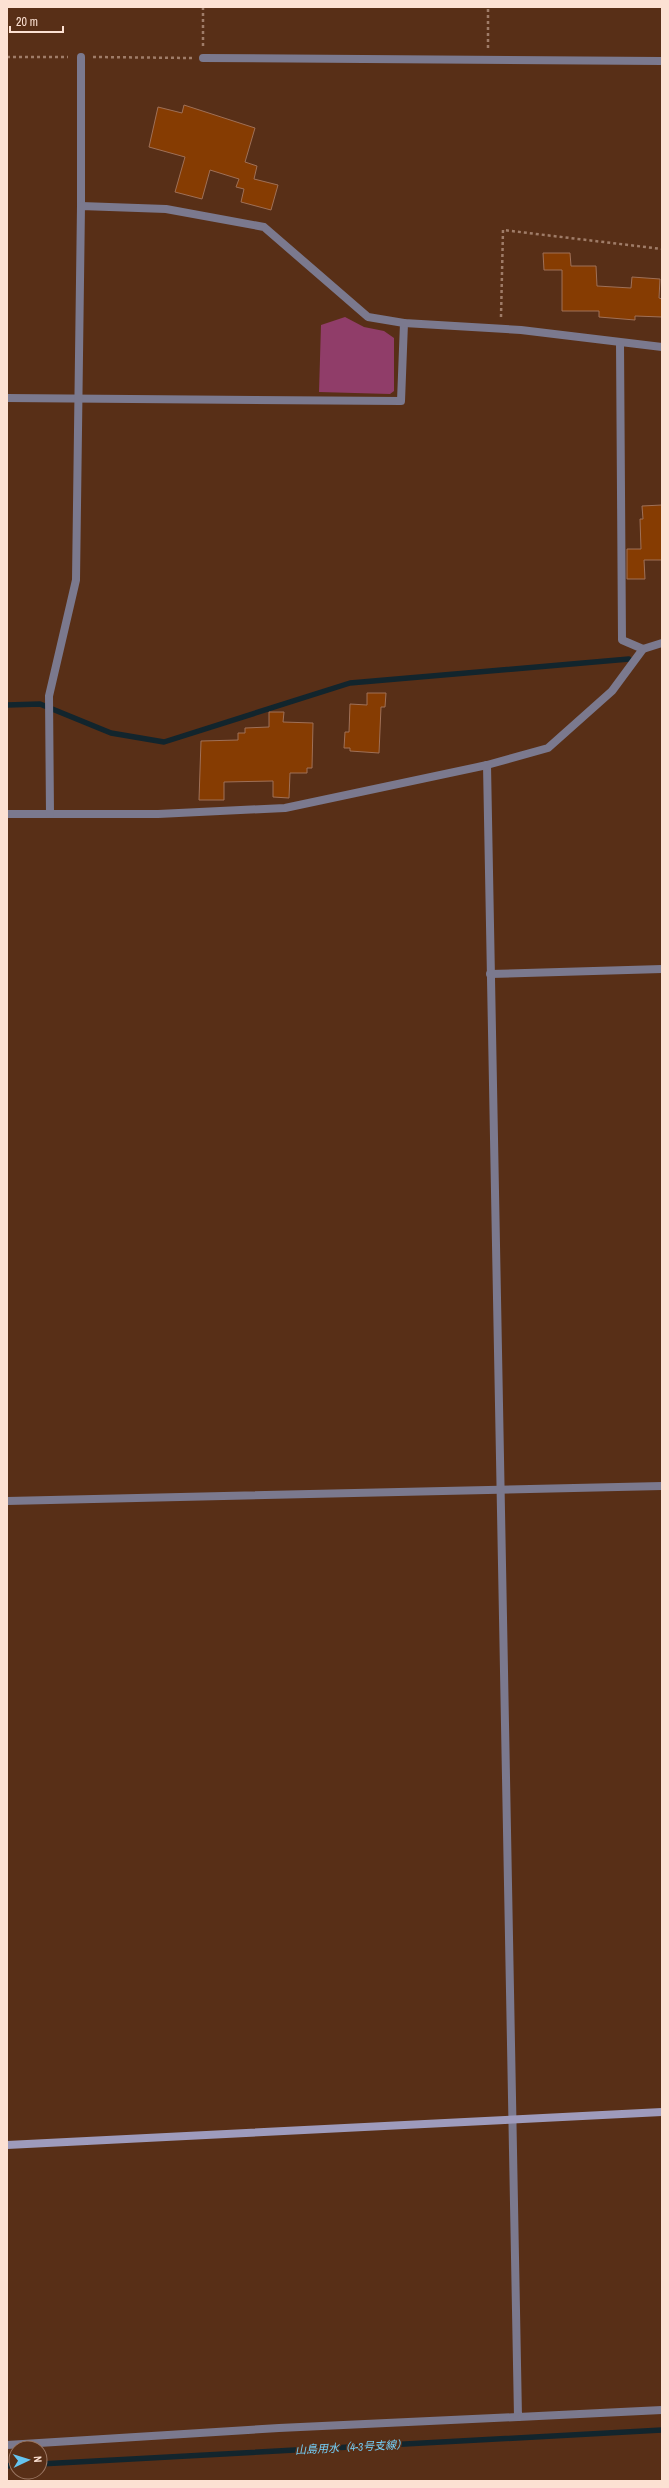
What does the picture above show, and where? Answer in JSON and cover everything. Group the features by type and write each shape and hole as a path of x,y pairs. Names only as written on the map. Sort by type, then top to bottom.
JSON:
{"street":[{"path":"50,814 49,700 76,580 81,206 81,57"},
{"path":"203,58 662,61"},
{"path":"81,206 166,209 264,227 368,317 404,323 500,329 662,347"},
{"path":"7,398 79,400 400,401 404,323"},
{"path":"620,343 622,640 643,649"},
{"path":"7,814 158,814 285,808 487,765 548,748 612,691 643,649 662,643"},
{"path":"487,765 499,1489 518,2417"},
{"path":"490,974 662,969"},
{"path":"7,1501 662,1486"},
{"path":"7,2145 662,2112"},
{"path":"7,2445 279,2428 662,2410"}],"path":[{"path":"7,57 203,58 203,7"},
{"path":"488,7 488,60"},
{"path":"500,329 503,230 662,249"}],"shaded area":[{"path":"345,317 364,327 384,331 394,338 394,391 390,394 319,392 321,325"}],"building":[{"path":"184,105 255,128 245,162 257,166 254,179 278,185 271,210 241,202 244,189 236,187 239,179 210,170 202,199 175,192 185,157 149,147 158,107 182,113"},
{"path":"543,253 570,253 571,266 596,266 597,286 631,288 632,277 660,279 659,298 662,299 662,317 635,316 635,320 599,317 599,311 562,311 562,270 544,270"},
{"path":"662,505 662,560 644,560 645,579 627,579 627,549 641,549 640,519 643,519 642,506"},
{"path":"367,693 386,693 385,707 381,707 379,753 350,751 350,748 344,748 345,732 349,732 350,704 367,705"},
{"path":"269,712 284,712 283,722 313,723 312,768 307,768 307,773 290,773 289,798 273,797 273,781 224,782 224,800 199,800 201,741 238,740 238,733 245,733 245,728 269,727"}],"waterway":[{"path":"7,705 40,704 111,733 164,742 350,683 629,659"},
{"name":"山島用水（4-3号支線）","path":"48,2464 662,2430"}]}
